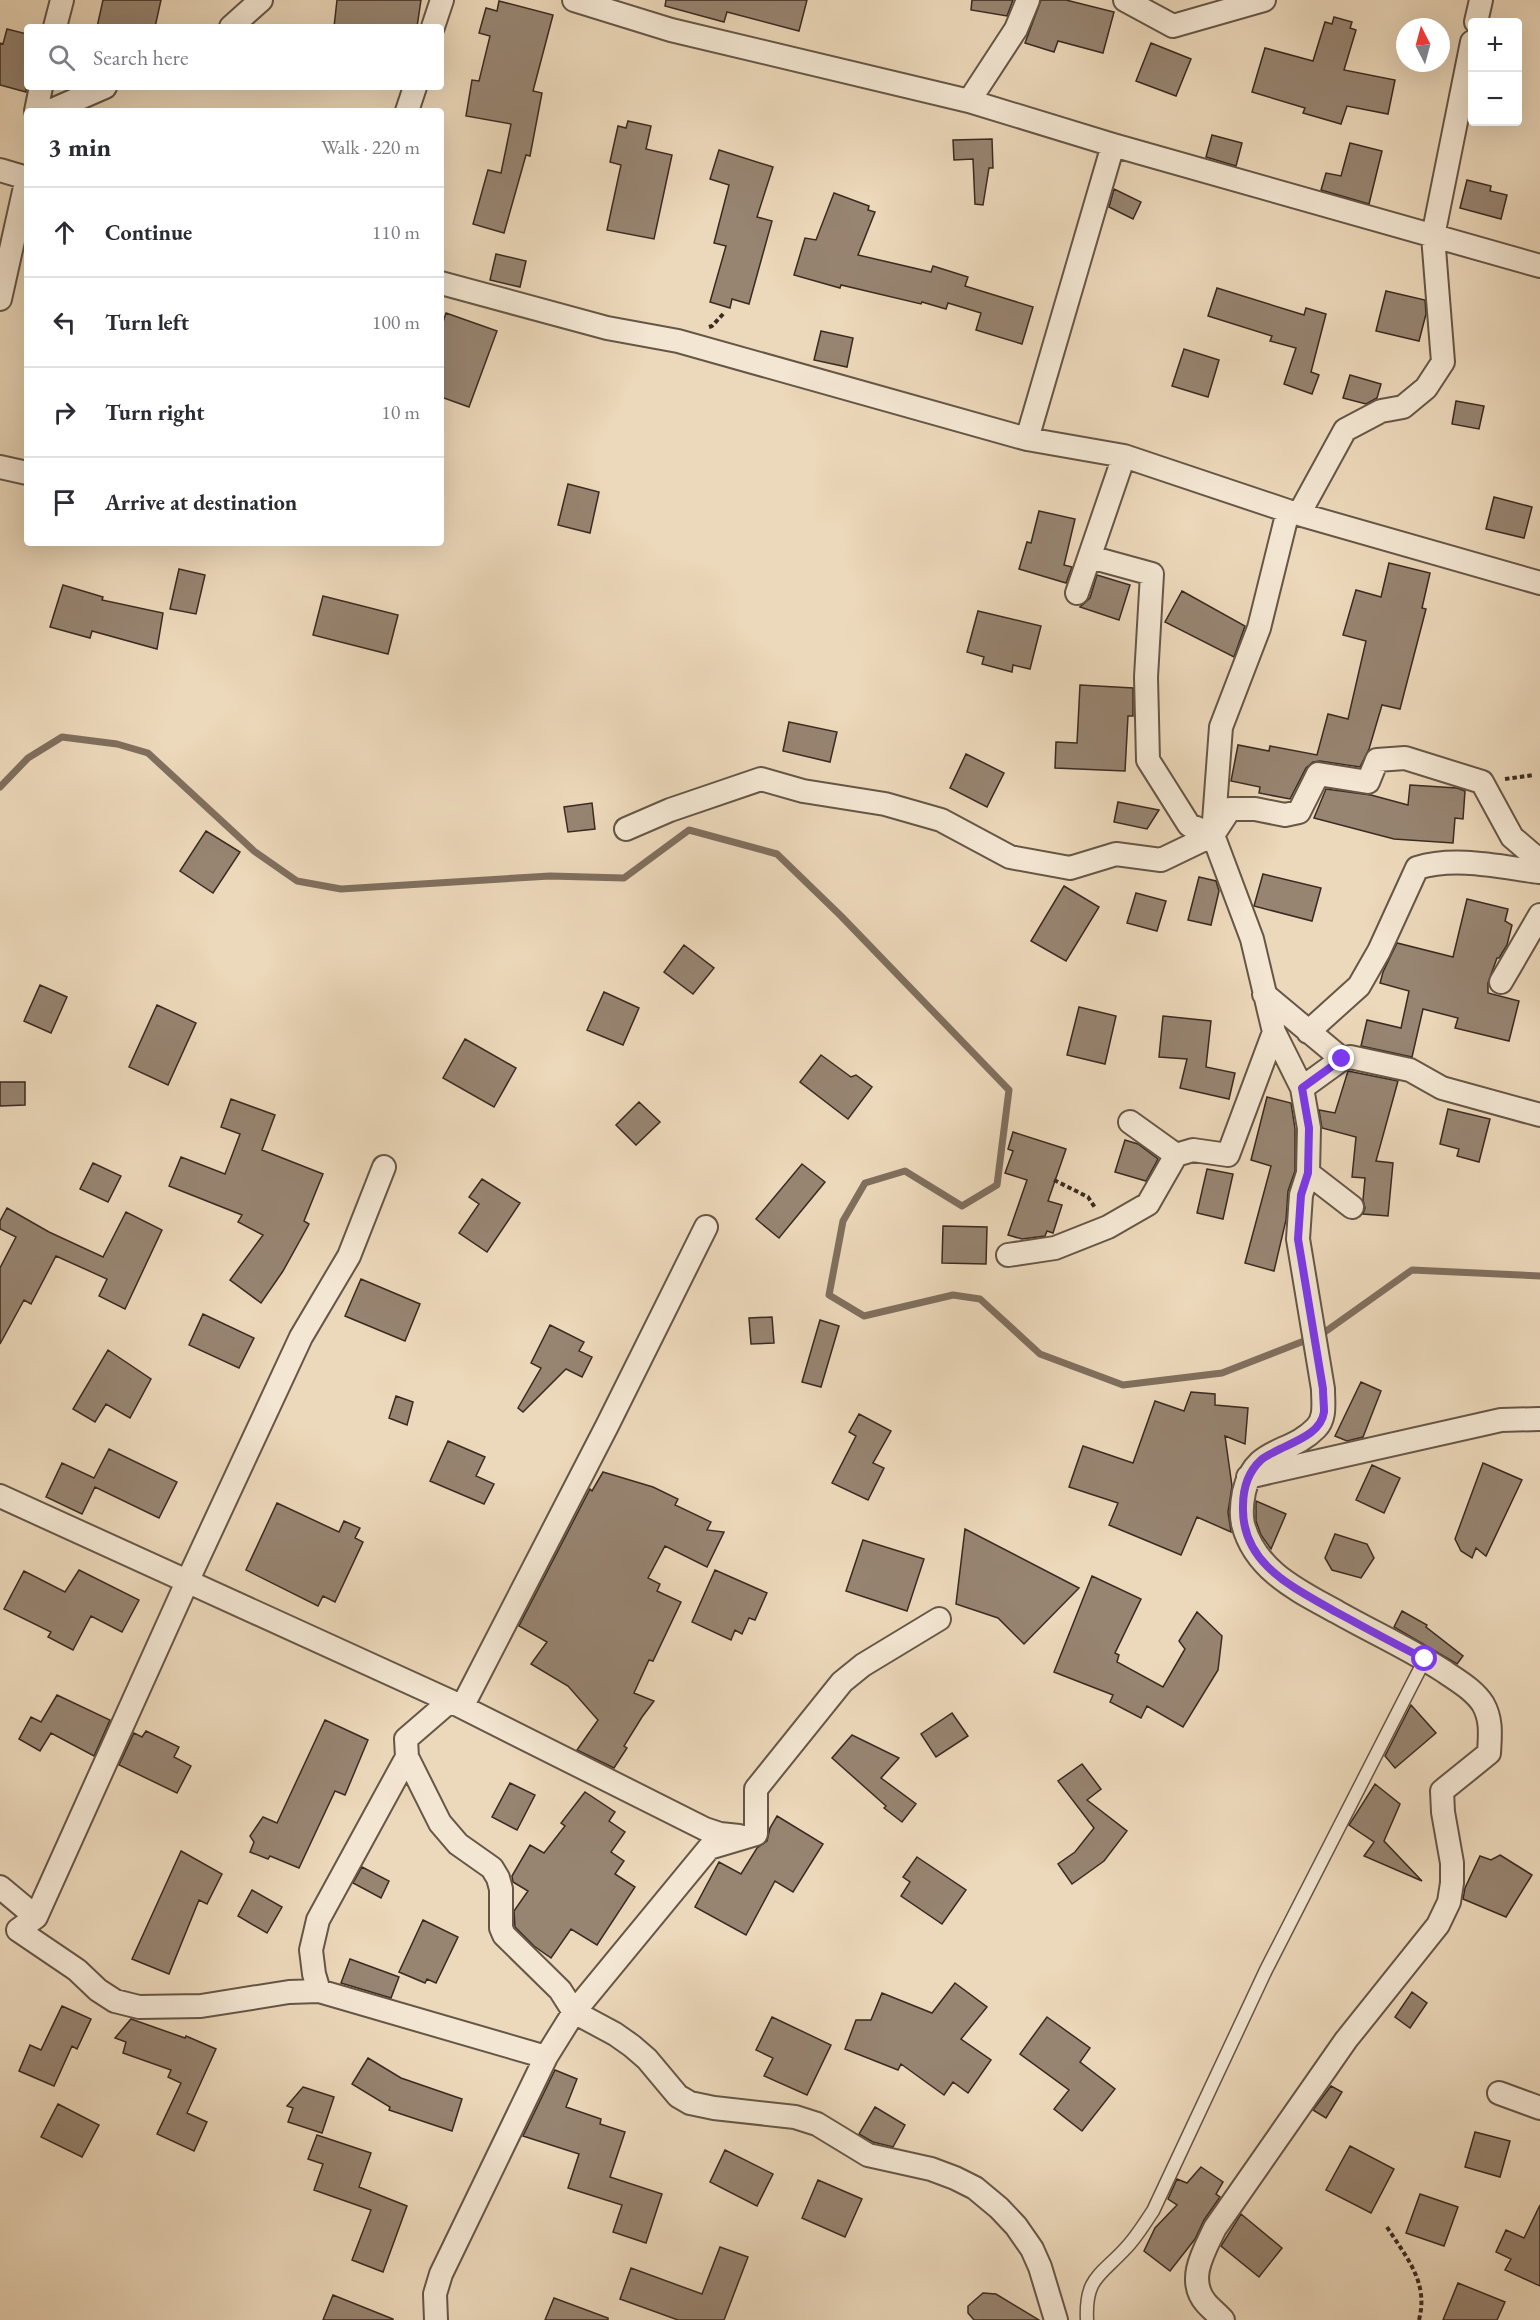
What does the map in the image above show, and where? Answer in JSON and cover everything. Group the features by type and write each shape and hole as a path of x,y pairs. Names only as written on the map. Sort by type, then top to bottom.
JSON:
{"street":[{"path":"56,24 62,0"},
{"path":"234,24 261,0"},
{"path":"434,24 442,0"},
{"path":"574,0 671,30 969,101 1113,145 1540,266"},
{"path":"969,101 1016,29 1028,0"},
{"path":"1125,0 1173,26 1264,0"},
{"path":"1477,18 1481,0"},
{"path":"1223,2320 1205,2303 1200,2294 1197,2271 1203,2253 1215,2228 1346,2040 1437,1925 1449,1902 1452,1863 1443,1812 1442,1791 1489,1753 1491,1729 1482,1704 1474,1693 1425,1659 1307,1597 1285,1583 1263,1563 1250,1543 1243,1524 1243,1497 1248,1477 1261,1460 1317,1428 1324,1414 1323,1389 1298,1239 1301,1195 1308,1173 1309,1128 1302,1088 1274,1032 1263,994 1252,939 1213,836 1221,727 1259,628 1294,513 1346,430 1381,411 1403,407 1426,388 1443,362 1434,236 1468,67"},
{"path":"37,108 40,90"},
{"path":"57,108 98,90"},
{"path":"408,108 414,90"},
{"path":"1027,439 1113,145"},
{"path":"0,170 24,177"},
{"path":"0,299 24,191"},
{"path":"444,284 607,328 678,341 1027,439 1124,456 1294,513 1540,583"},
{"path":"1077,593 1124,456"},
{"path":"0,466 24,472"},
{"path":"1090,557 1152,574 1146,677 1148,760 1189,825 1213,836"},
{"path":"626,829 670,810 761,780 803,791 885,804 941,820 1010,857 1070,868 1116,854 1161,860 1213,836 1230,809 1255,808 1285,815 1299,812 1318,774 1368,782 1377,760 1405,758 1482,782 1512,837 1540,861"},
{"path":"1308,1032 1359,986 1417,868 1432,864 1464,863 1540,872"},
{"path":"1501,982 1540,915"},
{"path":"1263,994 1342,1059"},
{"path":"1008,1255 1055,1248 1108,1227 1149,1204 1176,1155 1193,1150 1228,1155 1274,1032"},
{"path":"1302,1088 1342,1059 1350,1057 1410,1070 1442,1088 1540,1115"},
{"path":"1130,1122 1176,1155"},
{"path":"384,1167 349,1256 301,1337 187,1582 36,1917 18,1930 63,1959 98,1990 115,2001 139,2007 201,2006 289,1992 319,1991 546,2057"},
{"path":"1308,1173 1352,1207"},
{"path":"706,1227 607,1426 456,1704 406,1738 407,1757 440,1823 458,1844 492,1868 501,1890 500,1919 504,1935 560,1990 574,2012 632,2046 678,2096 690,2103 795,2117 817,2124 868,2155 931,2169 975,2188 1016,2226 1032,2249 1040,2267 1056,2320"},
{"path":"1248,1477 1501,1420 1540,1419"},
{"path":"0,1496 456,1704 705,1829 735,1836 756,1834"},
{"path":"756,1834 756,1789 842,1682 863,1665 939,1619"},
{"path":"319,1991 311,1950 318,1920 407,1757"},
{"path":"436,2320 435,2294 441,2274 546,2057 574,2012 709,1848 756,1834"},
{"path":"0,1887 36,1917"},
{"path":"1499,2093 1540,2108"}],"lane":[{"path":"1088,2320 1087,2302 1092,2285 1099,2273 1134,2238 1153,2211 1266,1970 1425,1659"}],"path":[{"path":"1482,782 1534,775"},
{"path":"1054,1180 1088,1197 1108,1227"},
{"path":"1387,2227 1414,2269 1421,2287 1423,2306 1419,2320"}],"building":[{"path":"103,0 161,0 156,24 98,24"},
{"path":"337,0 421,0 417,24 334,24"},
{"path":"666,0 807,0 799,31 727,12 724,22 665,6"},
{"path":"972,0 1013,0 1007,16 971,10"},
{"path":"1041,0 1066,0 1114,12 1103,53 1058,41 1054,52 1025,43"},
{"path":"499,1 553,15 533,91 542,93 530,156 526,155 504,233 473,224 488,170 501,173 511,124 466,116 472,80 479,81 490,36 479,33 486,8 497,11"},
{"path":"1334,17 1352,22 1350,28 1356,30 1344,70 1395,80 1388,114 1347,106 1341,124 1303,113 1305,108 1252,92 1265,48 1313,61 1325,22 1332,24"},
{"path":"7,29 24,33 24,90 26,92 0,85 0,43 3,44"},
{"path":"1151,43 1191,59 1176,96 1136,81"},
{"path":"628,121 651,126 646,149 672,155 654,239 607,230 621,165 610,162 618,126 626,128"},
{"path":"1212,135 1242,143 1236,166 1206,157"},
{"path":"992,139 993,168 989,168 983,205 975,204 973,159 954,160 953,140"},
{"path":"1350,143 1382,151 1369,204 1321,190 1326,173 1341,176"},
{"path":"719,150 773,167 757,217 772,221 749,304 732,299 730,308 710,302 726,246 714,243 729,185 710,179"},
{"path":"1467,180 1491,186 1490,191 1507,195 1501,219 1460,208"},
{"path":"1114,189 1141,202 1133,219 1109,207"},
{"path":"834,193 869,206 868,210 875,212 858,255 931,272 933,266 968,277 965,286 1033,307 1022,344 976,330 981,313 948,303 946,309 841,285 840,288 794,275 805,238 816,240"},
{"path":"496,254 526,261 520,287 490,280"},
{"path":"1217,288 1304,315 1306,308 1326,314 1311,372 1319,375 1312,394 1284,384 1296,348 1270,341 1272,336 1208,316"},
{"path":"1386,291 1425,300 1426,314 1419,341 1376,331"},
{"path":"446,313 497,331 469,407 444,398 444,319"},
{"path":"821,331 853,338 847,367 814,360"},
{"path":"1184,349 1219,360 1208,397 1172,386"},
{"path":"1350,375 1381,384 1377,398 1366,404 1343,398"},
{"path":"1456,401 1484,406 1479,429 1452,424"},
{"path":"568,484 599,492 590,533 558,525"},
{"path":"1494,497 1532,507 1524,538 1486,529"},
{"path":"1039,511 1075,519 1064,565 1072,567 1066,583 1019,569 1027,542 1031,543"},
{"path":"1389,563 1430,573 1422,608 1426,609 1400,709 1382,705 1369,749 1360,767 1313,762 1306,768 1290,799 1259,793 1260,787 1231,781 1238,745 1269,751 1270,746 1317,755 1328,714 1348,719 1366,641 1343,635 1356,590 1381,597"},
{"path":"179,569 205,575 196,614 170,609"},
{"path":"1097,575 1130,585 1119,620 1080,607 1090,598"},
{"path":"63,585 103,597 102,600 163,613 157,649 92,631 90,638 50,627"},
{"path":"1182,591 1245,626 1234,657 1165,622"},
{"path":"323,596 398,615 388,654 313,635"},
{"path":"978,611 1041,626 1030,669 1013,665 1012,672 982,664 984,657 967,652"},
{"path":"1080,685 1133,688 1133,716 1128,716 1125,771 1055,768 1056,742 1077,743"},
{"path":"789,722 837,732 830,762 783,751"},
{"path":"966,754 1004,773 987,807 950,788"},
{"path":"1410,785 1457,788 1465,791 1463,819 1455,818 1453,843 1394,839 1314,818 1326,789 1371,795 1408,805"},
{"path":"1118,802 1159,810 1147,829 1114,822"},
{"path":"592,803 595,829 568,832 564,807"},
{"path":"206,831 240,852 213,893 180,871"},
{"path":"1263,874 1321,888 1312,921 1254,906"},
{"path":"1199,877 1216,881 1219,891 1211,925 1188,920"},
{"path":"1064,886 1099,907 1066,961 1031,941"},
{"path":"1136,893 1166,901 1157,931 1127,923"},
{"path":"1467,899 1508,909 1505,921 1512,925 1507,945 1497,958 1488,983 1488,993 1519,1001 1509,1041 1455,1028 1458,1018 1423,1009 1412,1057 1361,1046 1367,1020 1401,1028 1409,991 1380,983 1397,943 1453,957"},
{"path":"684,945 714,968 693,994 664,972"},
{"path":"40,985 67,997 51,1033 24,1021"},
{"path":"604,992 639,1008 623,1045 587,1030"},
{"path":"157,1005 196,1023 168,1085 129,1067"},
{"path":"1079,1007 1116,1016 1105,1064 1067,1055"},
{"path":"1163,1016 1211,1021 1206,1067 1235,1073 1229,1099 1180,1088 1187,1059 1159,1057"},
{"path":"465,1039 516,1068 494,1107 443,1078"},
{"path":"821,1055 851,1077 856,1075 872,1087 848,1119 800,1082"},
{"path":"1348,1071 1398,1081 1376,1161 1393,1163 1388,1216 1363,1214 1365,1178 1352,1177 1356,1137 1322,1128 1319,1110 1335,1113"},
{"path":"0,1082 25,1082 25,1105 0,1106"},
{"path":"1267,1097 1291,1103 1295,1129 1295,1171 1288,1191 1286,1220 1274,1271 1245,1263 1271,1166 1251,1160"},
{"path":"231,1099 275,1115 262,1150 323,1174 304,1221 309,1224 283,1271 261,1303 230,1280 263,1235 238,1222 242,1215 169,1186 181,1157 225,1174 240,1134 221,1127"},
{"path":"639,1102 660,1122 636,1145 616,1125"},
{"path":"1448,1109 1490,1119 1479,1162 1457,1156 1459,1149 1440,1144"},
{"path":"1013,1132 1066,1149 1048,1201 1062,1205 1053,1233 1047,1231 1045,1236 1022,1239 1008,1235 1027,1180 1005,1173 1013,1151 1008,1149"},
{"path":"1125,1140 1138,1144 1158,1159 1146,1181 1115,1172"},
{"path":"93,1163 121,1176 108,1202 80,1189"},
{"path":"802,1164 825,1182 779,1238 756,1219"},
{"path":"1207,1169 1233,1174 1223,1219 1197,1213"},
{"path":"482,1179 520,1203 487,1252 459,1233 479,1204 469,1197"},
{"path":"7,1208 49,1232 103,1257 126,1212 162,1230 125,1309 99,1296 107,1279 56,1256 31,1304 24,1300 0,1344 0,1268 16,1237 0,1229 0,1221"},
{"path":"943,1226 987,1227 986,1264 942,1263"},
{"path":"361,1279 420,1304 405,1341 345,1316"},
{"path":"203,1314 254,1338 239,1368 189,1345"},
{"path":"772,1317 774,1343 751,1344 749,1318"},
{"path":"820,1320 839,1326 821,1387 802,1382"},
{"path":"550,1325 584,1342 579,1351 592,1357 582,1377 566,1369 523,1412 518,1408 541,1368 531,1363"},
{"path":"108,1350 151,1379 130,1418 106,1404 95,1422 73,1409"},
{"path":"1361,1382 1381,1391 1363,1437 1347,1441 1335,1436"},
{"path":"1191,1392 1215,1394 1215,1405 1248,1408 1245,1444 1225,1436 1232,1486 1228,1512 1231,1532 1197,1517 1181,1555 1109,1525 1118,1503 1069,1487 1083,1446 1133,1463 1155,1401 1184,1411"},
{"path":"396,1396 413,1402 407,1425 389,1418"},
{"path":"859,1414 891,1431 873,1463 884,1468 868,1500 832,1483 856,1436 849,1432"},
{"path":"448,1441 485,1457 476,1476 494,1484 484,1504 430,1481"},
{"path":"109,1449 177,1482 159,1518 95,1487 82,1514 46,1497 62,1463 94,1478"},
{"path":"1483,1463 1522,1480 1486,1556 1476,1548 1472,1558 1461,1551 1455,1539"},
{"path":"1372,1465 1400,1478 1384,1513 1356,1500"},
{"path":"603,1472 653,1487 678,1499 675,1505 711,1522 707,1530 724,1532 707,1567 665,1546 648,1578 660,1584 657,1591 681,1602 653,1661 649,1660 634,1693 654,1701 624,1746 627,1748 614,1768 577,1750 598,1720 568,1686 531,1664 547,1642 519,1626 590,1489 592,1491"},
{"path":"1256,1501 1286,1514 1271,1549 1261,1535 1256,1521"},
{"path":"277,1503 339,1532 344,1521 360,1528 355,1538 363,1542 335,1602 323,1596 318,1606 246,1570"},
{"path":"965,1529 1079,1588 1024,1644 998,1618 956,1604"},
{"path":"1335,1534 1367,1544 1374,1558 1361,1578 1332,1570 1325,1558"},
{"path":"863,1540 924,1559 907,1611 846,1591"},
{"path":"79,1570 139,1600 122,1632 91,1616 73,1650 48,1637 51,1632 4,1609 24,1571 65,1592"},
{"path":"715,1570 767,1593 755,1620 749,1618 742,1634 735,1630 731,1640 692,1622"},
{"path":"1092,1576 1141,1599 1115,1653 1119,1655 1117,1662 1163,1687 1185,1649 1179,1641 1197,1612 1222,1636 1218,1670 1183,1727 1147,1706 1141,1718 1110,1702 1113,1695 1054,1672"},
{"path":"1402,1611 1427,1625 1426,1627 1463,1656 1457,1664 1394,1627"},
{"path":"57,1695 110,1720 94,1756 51,1733 40,1751 19,1739 31,1717 41,1722"},
{"path":"1411,1705 1436,1733 1395,1768 1385,1756"},
{"path":"952,1713 968,1736 936,1757 921,1734"},
{"path":"325,1720 368,1740 345,1795 335,1791 299,1868 270,1856 268,1859 250,1852 254,1842 250,1836 263,1817 277,1823"},
{"path":"146,1731 179,1747 174,1757 191,1766 177,1793 119,1765 134,1733 142,1737"},
{"path":"852,1735 899,1758 881,1778 916,1804 902,1822 884,1808 886,1806 832,1758"},
{"path":"1082,1764 1101,1789 1087,1800 1127,1831 1104,1861 1072,1884 1058,1864 1075,1852 1094,1828 1058,1781"},
{"path":"510,1783 535,1795 517,1830 492,1817"},
{"path":"1375,1784 1400,1804 1384,1841 1422,1881 1364,1856 1374,1842 1349,1825"},
{"path":"585,1792 615,1812 609,1821 625,1832 611,1852 624,1861 615,1874 635,1887 597,1945 571,1929 551,1958 534,1946 515,1927 514,1911 528,1891 513,1882 512,1876 530,1845 544,1853 565,1826 561,1823"},
{"path":"777,1816 823,1844 793,1892 775,1881 746,1935 695,1907 719,1862 741,1874 757,1848 767,1841 770,1828"},
{"path":"181,1851 222,1874 207,1904 199,1900 169,1974 132,1959"},
{"path":"1500,1855 1532,1875 1506,1917 1463,1899 1465,1888 1480,1856 1491,1860"},
{"path":"917,1857 966,1890 942,1924 901,1896 910,1882 903,1877"},
{"path":"362,1867 389,1881 381,1898 353,1883"},
{"path":"252,1890 282,1907 267,1933 238,1916"},
{"path":"423,1920 458,1937 436,1983 427,1979 425,1983 399,1972"},
{"path":"350,1959 399,1977 391,1998 341,1983"},
{"path":"955,1983 987,2007 961,2039 991,2060 968,2093 953,2082 944,2095 901,2064 898,2070 845,2049 856,2020 871,2020 882,1993 932,2013"},
{"path":"1412,1992 1427,2003 1410,2028 1395,2017"},
{"path":"62,2006 91,2019 77,2049 72,2046 54,2086 19,2071 30,2045 41,2050"},
{"path":"772,2017 831,2045 807,2095 764,2076 773,2058 756,2050"},
{"path":"1047,2017 1090,2048 1080,2062 1115,2089 1082,2131 1054,2109 1069,2090 1020,2054"},
{"path":"131,2019 185,2038 186,2036 216,2049 187,2113 207,2122 194,2151 157,2134 181,2083 168,2077 171,2070 123,2053 126,2042 115,2038"},
{"path":"368,2058 401,2078 462,2099 452,2131 389,2110 390,2107 352,2084"},
{"path":"555,2070 577,2079 566,2107 601,2119 600,2124 625,2132 610,2177 662,2194 646,2243 613,2232 622,2205 568,2188 579,2154 523,2136"},
{"path":"1331,2086 1342,2092 1326,2118 1313,2110"},
{"path":"303,2087 334,2097 322,2133 288,2122 293,2108 287,2106"},
{"path":"58,2104 99,2125 82,2157 41,2137"},
{"path":"875,2107 905,2125 893,2147 873,2142 859,2134"},
{"path":"1475,2132 1510,2141 1500,2177 1465,2167"},
{"path":"317,2135 371,2153 359,2187 407,2206 383,2272 352,2260 371,2210 314,2190 323,2164 308,2159"},
{"path":"1350,2146 1394,2169 1371,2213 1326,2190"},
{"path":"725,2150 773,2174 757,2206 710,2182"},
{"path":"1201,2167 1223,2182 1216,2194 1220,2197 1204,2220 1195,2239 1170,2271 1144,2251 1155,2228 1177,2205 1168,2199 1177,2179 1187,2183"},
{"path":"818,2180 862,2199 845,2237 802,2218"},
{"path":"1420,2194 1458,2207 1444,2246 1406,2233"},
{"path":"1540,2205 1540,2286 1505,2270 1511,2259 1496,2252 1506,2230 1524,2238"},
{"path":"1241,2214 1282,2248 1259,2277 1221,2246"},
{"path":"720,2247 748,2257 724,2320 678,2320 620,2299 631,2268 702,2294"},
{"path":"1458,2283 1505,2302 1497,2320 1443,2320"},
{"path":"983,2293 996,2294 1039,2320 974,2320 968,2313 968,2306"},
{"path":"333,2295 393,2319 393,2320 323,2320"},
{"path":"554,2298 608,2318 608,2320 545,2320"}],"waterway":[{"path":"0,787 28,758 62,737 117,744 148,753 254,851 297,881 341,889 550,876 624,878 689,830 777,854 841,916 1009,1090 997,1185 962,1206 905,1171 865,1183 843,1221 829,1295 864,1316 953,1295 980,1299 1040,1354 1123,1385 1222,1373 1322,1334 1412,1270 1540,1276"}],"route":[{"path":"1342,1059 1302,1088 1309,1128 1308,1173 1301,1195 1298,1239 1323,1389 1324,1414 1317,1428 1261,1460 1248,1477 1243,1497 1243,1524 1250,1543 1263,1563 1285,1583 1307,1597 1425,1659"}]}
